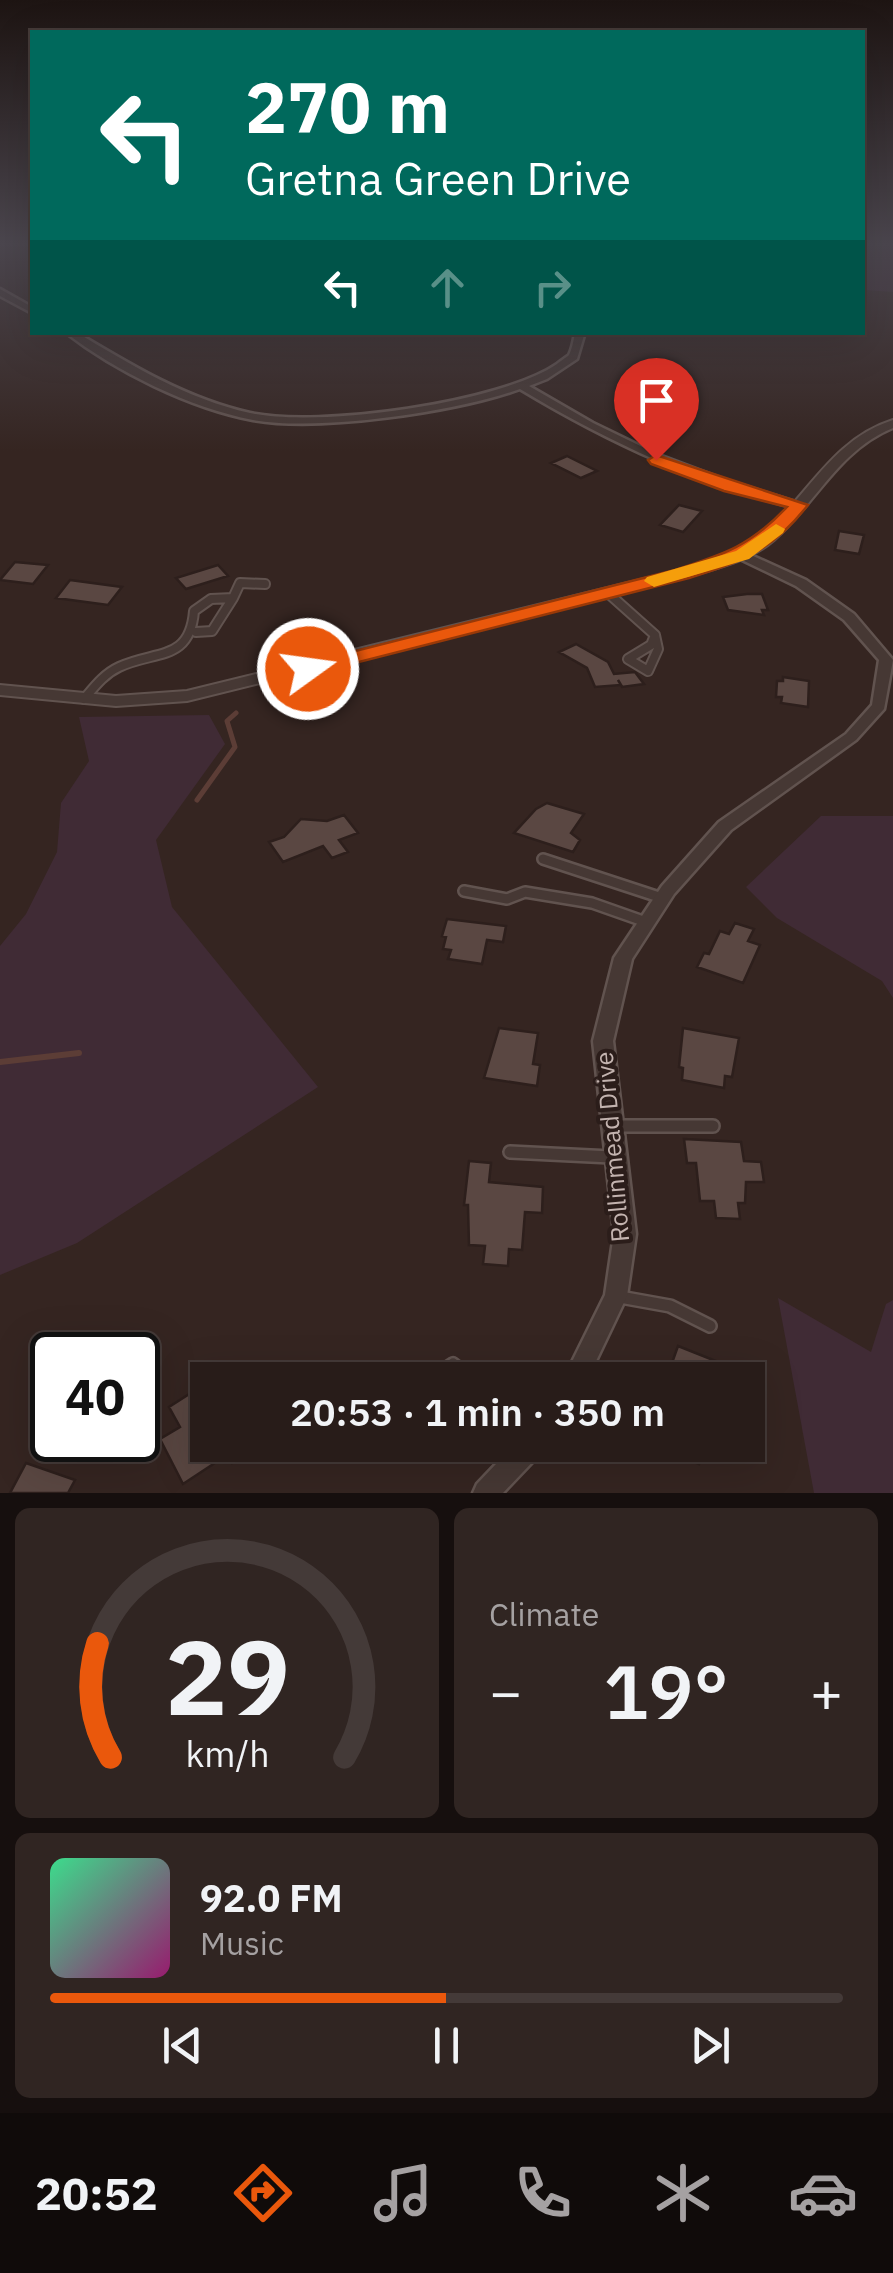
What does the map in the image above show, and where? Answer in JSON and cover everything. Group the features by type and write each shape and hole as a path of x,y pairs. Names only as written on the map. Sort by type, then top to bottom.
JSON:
{"street":[{"path":"73,335 157,384 217,408 262,418 326,422 359,419 522,386 545,378 574,359 582,345 580,335"},
{"path":"522,386 644,456 730,487 799,505"},
{"path":"0,690 84,699 151,700 221,690 742,555 767,539 865,434 893,424"},
{"name":"Rollinmead Drive","path":"584,1362 616,1296 624,1234 602,1041 622,958 662,898 725,826 851,738 879,706 886,660 849,617 801,583 742,555"},
{"path":"486,1493 514,1462"}],"lane":[{"path":"196,632 212,631 240,583 265,584"},
{"path":"608,592 655,635 659,641 657,659 648,670 628,659 651,645 655,635"},
{"path":"84,699 107,674 185,647 196,632 194,611 211,599 232,598"},
{"path":"543,859 662,898"},
{"path":"464,892 507,899 525,892 592,903 646,922"},
{"path":"612,1126 713,1126"},
{"path":"510,1152 616,1158"},
{"path":"616,1296 670,1306 710,1326"}],"shaded area":[{"path":"209,715 225,744 156,840 172,907 318,1087 77,1243 0,1275 0,946 26,914 57,852 61,803 89,761 79,717"},
{"path":"821,816 893,816 893,998 882,981 777,918 746,887"},
{"path":"778,1298 871,1352 886,1304 893,1300 893,1493 814,1493"}],"building":[{"path":"567,456 597,471 581,478 551,463"},
{"path":"679,505 702,511 683,532 660,525"},
{"path":"839,531 864,535 859,554 835,550"},
{"path":"15,562 48,565 33,584 0,580"},
{"path":"218,565 228,576 186,589 176,578"},
{"path":"70,580 122,587 108,605 56,598"},
{"path":"762,594 768,610 762,610 764,615 728,610 723,597"},
{"path":"576,644 608,662 614,674 635,672 644,684 595,687 587,668 559,652"},
{"path":"783,677 809,681 808,707 781,703 782,697 776,697 777,681 783,681"},
{"path":"547,803 584,814 571,833 580,840 573,852 514,833"},
{"path":"344,815 358,833 339,840 348,852 332,858 323,846 283,862 269,842 284,837 301,819 327,821"},
{"path":"447,919 506,926 503,942 487,940 482,964 448,959 451,950 443,949 446,937 442,936"},
{"path":"735,923 754,929 748,941 760,945 743,983 697,967 704,953 709,954 720,931 729,934"},
{"path":"499,1028 538,1033 533,1064 540,1065 537,1086 484,1078"},
{"path":"683,1028 739,1038 732,1077 725,1076 724,1088 682,1080 683,1068 679,1067"},
{"path":"684,1139 741,1142 744,1161 761,1162 764,1182 746,1182 745,1203 738,1203 740,1219 716,1218 714,1201 700,1201 696,1163 687,1163"},
{"path":"469,1161 491,1163 489,1182 543,1187 542,1213 525,1212 522,1250 509,1249 508,1266 483,1264 485,1246 469,1245 468,1205 464,1205"},
{"path":"678,1346 718,1362 672,1362"},
{"path":"190,1394 190,1462 216,1462 183,1484 160,1439 180,1427 169,1407"},
{"path":"26,1463 75,1480 68,1493 10,1493"}],"waterway":[{"path":"197,800 235,747 227,721 236,713"},
{"path":"0,1062 79,1053"}],"slow traffic":[{"path":"654,581 742,555 776,529"}],"route":[{"path":"308,669 682,574 742,555 767,539 799,505 758,496 656,460"}]}
